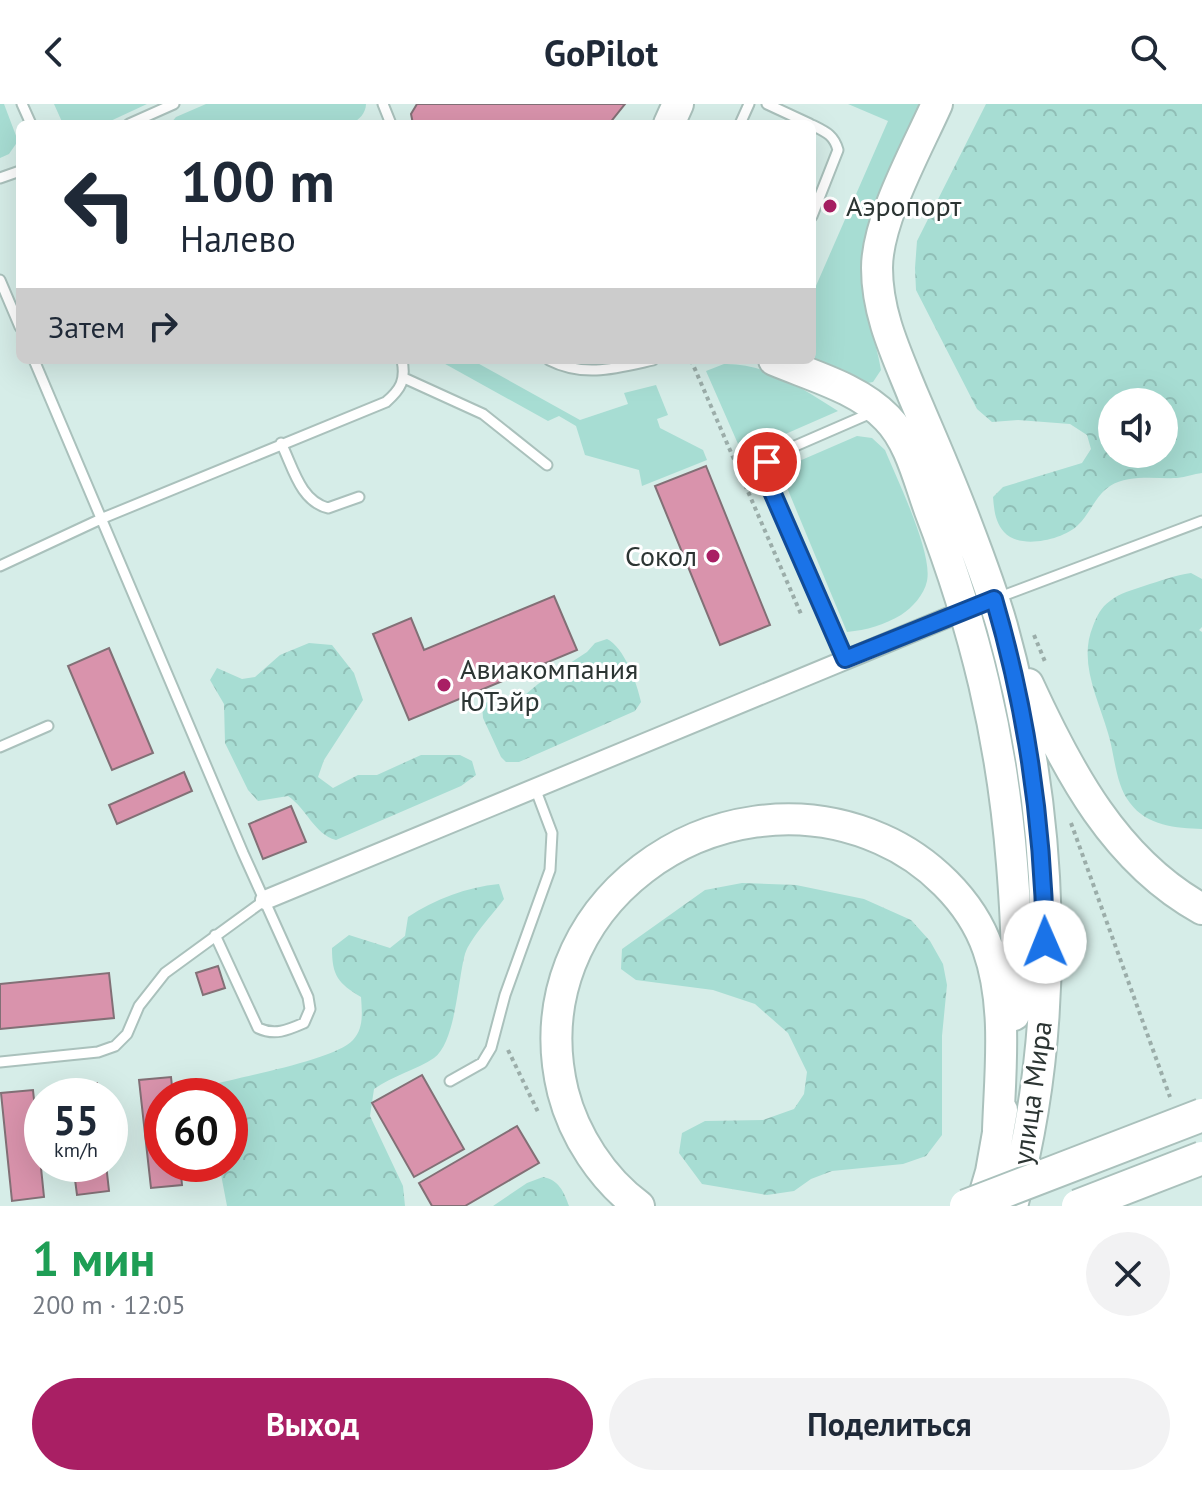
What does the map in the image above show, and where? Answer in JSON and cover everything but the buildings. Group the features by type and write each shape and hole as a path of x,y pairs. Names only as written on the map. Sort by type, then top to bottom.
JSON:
{"highway":[{"path":"966,1206 1202,1115"},
{"path":"1078,1206 1202,1158"}],"main road":[{"name":"улица Мира","path":"937,104 882,234 877,263 877,291 892,345 965,519 994,599 1020,703 1037,799 1046,977 1037,1084 1012,1206"},
{"path":"784,364 831,384 878,410"},
{"name":"улица Мира","path":"878,410 898,432 907,449 966,610 989,698 1005,788 1015,894 1017,987 1008,1078 981,1206"},
{"path":"966,610 994,599"},
{"path":"1003,629 1057,745 1091,805 1149,871 1185,900 1202,909"},
{"path":"639,1206 613,1183 594,1159 568,1108 557,1055 560,1007 573,957 585,932 610,898 659,855 711,830 744,822 790,818 843,826 870,834 912,855 950,889 978,927 997,985 1000,1042 998,1130"}],"street":[{"path":"265,900 966,610"}],"lane":[{"path":"138,120 174,104"},
{"path":"767,104 801,120"},
{"path":"816,127 830,133 838,150 816,206"},
{"path":"0,280 16,318"},
{"path":"36,364 308,997 310,1009 304,1023 279,1032 258,1028 215,935"},
{"path":"0,566 103,518 386,402 398,392 404,378 402,364"},
{"path":"558,364 579,371 636,364"},
{"path":"616,364 624,367"},
{"path":"404,378 483,414 547,465"},
{"path":"845,659 764,468 772,456 878,410"},
{"path":"281,443 310,500 328,508 359,497"},
{"path":"994,599 1202,521"},
{"path":"0,747 48,726"},
{"path":"450,1081 482,1063 491,1048 505,995 550,870 552,833 535,788"},
{"path":"0,1062 98,1052 115,1046 127,1034 139,1006 165,973 265,900"}],"path":[{"path":"693,364 801,614"}],"green space":[{"path":"0,104 4,104 16,144 9,154 0,158"},
{"path":"54,104 147,104 113,120 61,120"},
{"path":"206,104 366,104 357,120 173,120"},
{"path":"848,104 924,104 876,216 864,261 862,279 865,302 881,370 873,382 862,384 816,362 816,286 888,121"},
{"path":"986,104 1202,104 1202,473 1117,482 1100,495 1078,525 1052,539 1020,541 1004,532 997,520 993,497 1003,487 1082,463 1091,449 1087,435 1070,424 1018,420 992,422 977,409 916,290 917,241"},
{"path":"445,364 479,364 580,420 628,404 624,393 656,385 668,415 657,419 660,428 703,450 707,460 642,486 639,470 585,455 576,426 559,416 548,421"},
{"path":"724,364 770,373 838,411 742,453 706,371"},
{"path":"857,436 872,438 885,450 920,535 927,581 917,601 901,615 888,622 847,632 783,478 790,465"},
{"path":"1191,573 1202,579 1202,627 1199,630 1202,632 1202,829 1153,821 1130,803 1118,778 1091,680 1088,653 1093,626 1107,603 1131,590"},
{"path":"607,639 624,657 633,676 641,702 635,711 519,762 506,762 483,718 482,704 488,702 500,707 513,705 595,643"},
{"path":"309,643 332,645 354,673 363,700 324,760 318,777 333,788 358,775 377,775 421,755 460,755 472,761 476,775 461,786 336,840 316,827 288,796 258,801 248,790 225,743 224,704 210,680 217,668 242,679 255,677 280,655"},
{"path":"742,883 796,885 864,899 911,920 930,941 943,964 947,985 942,1036 942,1135 926,1156 903,1164 832,1171 811,1179 794,1191 767,1195 702,1184 679,1153 682,1133 705,1121 763,1120 794,1109 804,1094 807,1072 788,1033 755,1004 713,990 636,980 621,969 622,949 705,890"},
{"path":"499,884 504,899 465,954 452,1024 441,1050 428,1062 374,1089 370,1116 403,1186 405,1206 227,1206 222,1182 248,1182 248,1078 240,1078 327,1054 353,1040 359,1030 361,997 338,978 333,966 332,948 349,935 390,948 405,936 408,917 440,899"},
{"path":"543,1177 557,1184 569,1206 493,1206 527,1183"}],"place":[{"name":"Аэропорт","path":"830,206"},
{"name":"Сокол","path":"713,556"},
{"name":"Авиакомпания ЮТэйр","path":"444,685"}],"route":[{"path":"767,462 764,468 766,478 845,659 994,599 1020,703 1037,799 1045,942"}]}
